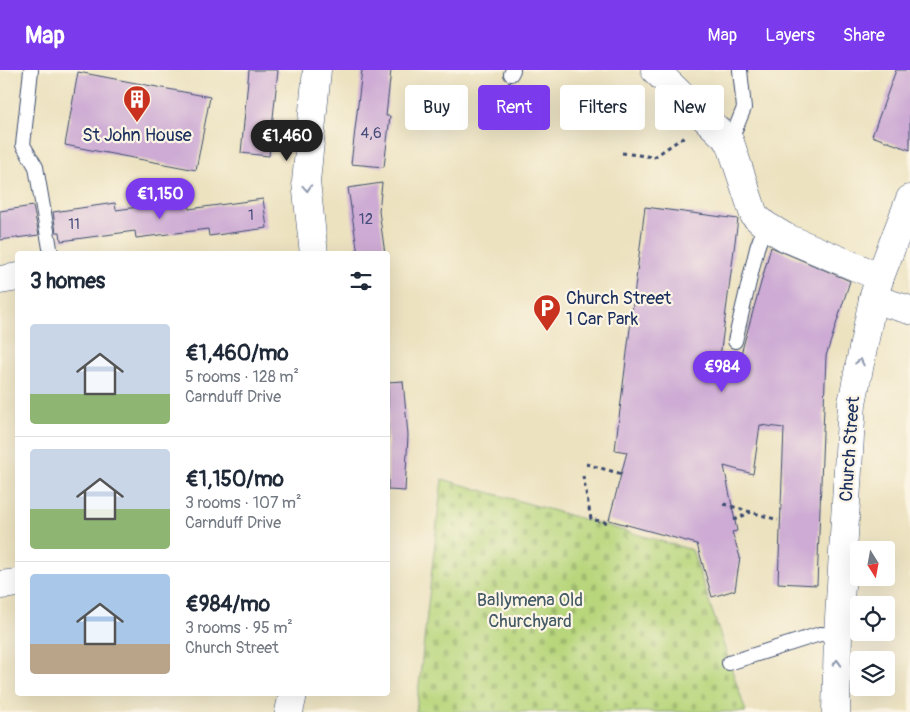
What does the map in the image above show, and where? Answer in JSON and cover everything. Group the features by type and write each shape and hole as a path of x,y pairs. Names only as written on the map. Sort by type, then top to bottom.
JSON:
{"street":[{"path":"314,251 306,182 317,70"},
{"path":"655,70 671,85"},
{"path":"718,130 730,142 754,215 775,231 876,288 910,310"},
{"name":"Church Street","path":"837,711 838,635 852,403 876,288 910,199"},
{"path":"0,280 15,278"},
{"path":"0,585 15,583"},
{"path":"289,712 293,696"}],"lane":[{"path":"32,70 23,145 36,167 50,251"},
{"path":"730,142 744,108 740,70"},
{"path":"734,341 757,248 775,231"},
{"path":"729,663 820,634 838,635"}],"path":[{"path":"622,153 654,157 695,130"},
{"path":"586,464 622,474"},
{"path":"583,476 590,516 592,519 608,523"},
{"path":"724,504 778,520"},
{"path":"734,520 751,512"}],"green space":[{"name":"Ballymena Old Churchyard","path":"442,479 692,550 746,712 416,712"}],"building":[{"path":"249,70 278,70 269,156 241,153"},
{"path":"362,70 391,70 386,116 390,116 384,167 351,164"},
{"path":"896,70 910,70 910,150 872,136"},
{"name":"St John House","path":"78,72 210,97 196,170 65,145"},
{"path":"382,183 379,211 385,251 358,251 348,188"},
{"path":"263,199 267,228 209,236 208,229 136,238 135,231 61,241 60,232 56,232 53,212 115,203 116,210 191,200 189,209"},
{"path":"33,206 39,235 0,240 0,211"},
{"path":"645,207 738,219 720,357 739,361 771,247 850,281 826,356 817,585 778,583 784,428 760,425 753,474 724,466 737,531 732,532 740,557 735,590 712,597 697,544 609,520 627,452 615,450"},
{"path":"403,381 408,435 405,491 390,490 390,382"}],"place":[{"name":"St John House","path":"137,123"},
{"name":"Church Street 1 Car Park","path":"547,332"}]}
